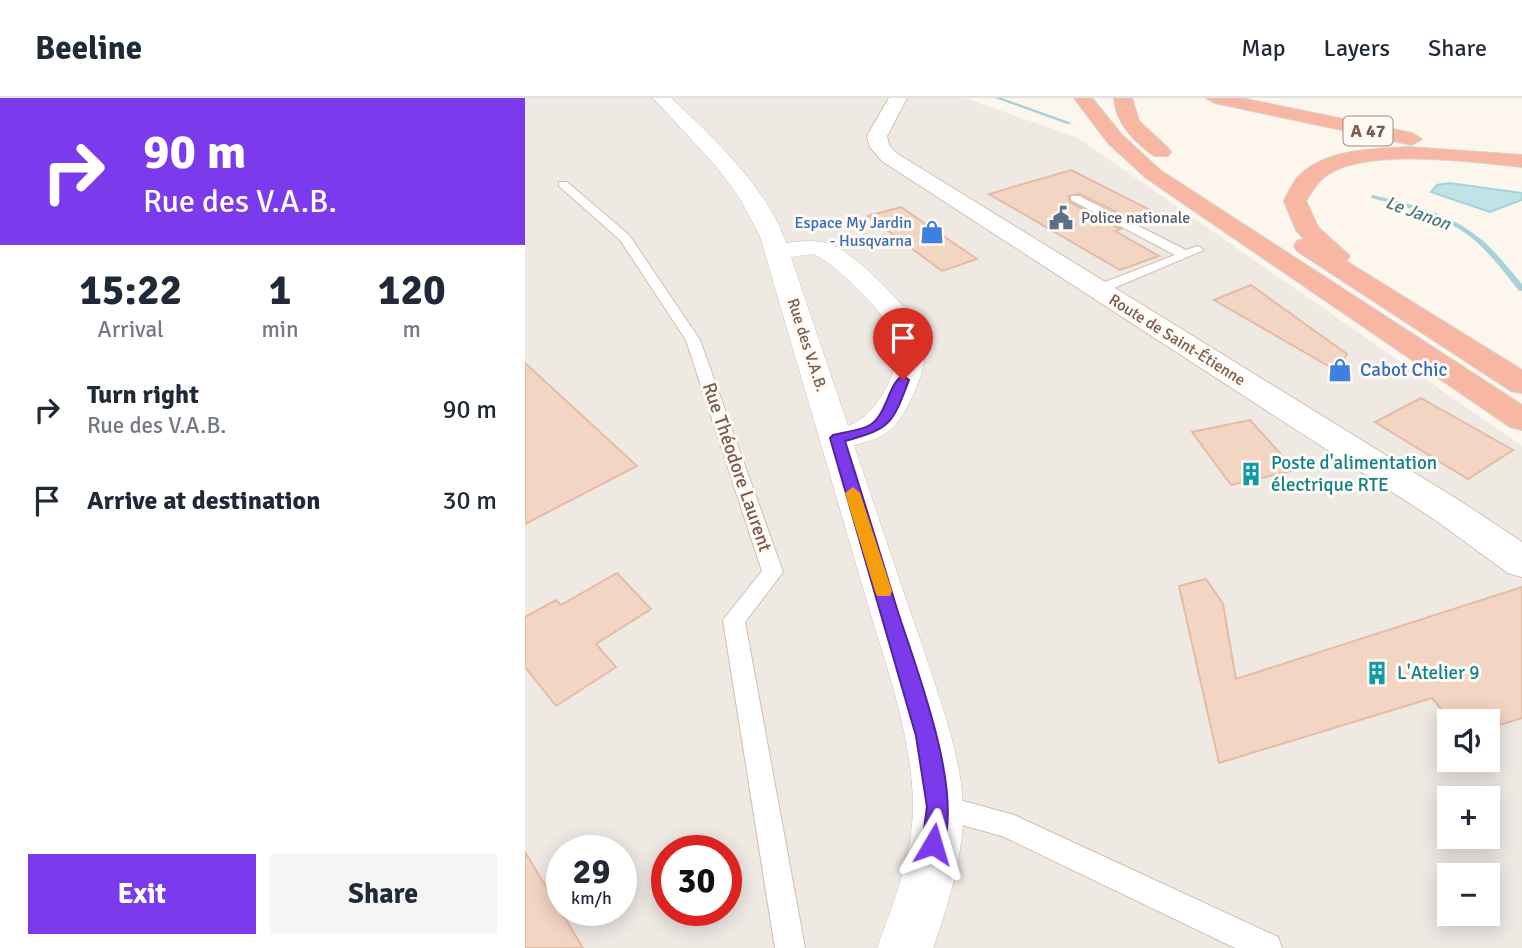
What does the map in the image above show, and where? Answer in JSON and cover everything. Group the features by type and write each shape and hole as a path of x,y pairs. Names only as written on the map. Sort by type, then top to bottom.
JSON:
{"highway":[{"path":"1083,98 1099,124 1121,148 1153,174 1522,420"},
{"path":"1123,98 1123,106 1134,129 1178,163"},
{"name":"A 47","path":"1215,98 1336,125 1522,159"},
{"name":"A 47","path":"1251,98 1522,148"},
{"path":"1280,98 1338,116"},
{"path":"1373,287 1307,230 1295,201 1307,180 1334,164 1365,156 1411,152 1522,159"},
{"path":"1286,234 1522,384"}],"street":[{"name":"Rue des V.A.B.","path":"661,98 703,138 739,179 758,207 777,251 838,438 912,681 926,736 938,807 919,912 905,948"},
{"name":"Route de Saint-Étienne","path":"898,98 877,136 880,147 889,157 1413,488 1522,562"},
{"path":"777,251 814,247 827,251 899,316 908,331 912,347 890,412 875,428 838,438"}],"lane":[{"name":"Rue Théodore Laurent","path":"563,184 625,238 693,340 773,572 734,620 790,948"},
{"path":"1075,198 1185,255"},
{"path":"1097,290 1198,250"},
{"path":"938,807 1005,824 1267,948"}],"shaded area":[{"path":"525,98 965,98 1078,138 1522,446 1522,948 525,948"}],"water":[{"path":"1449,183 1522,193 1522,200 1490,212 1431,192 1437,185"}],"building":[{"name":"Police nationale","path":"1071,170 1162,216 1139,223 1080,194 1068,196 1070,202 1121,229 1115,231 1159,256 1120,270 989,194"},
{"path":"901,207 977,259 942,271 868,216"},
{"path":"1251,285 1347,354 1337,371 1214,300"},
{"path":"525,363 637,466 525,524"},
{"path":"1421,398 1513,450 1468,479 1375,422"},
{"path":"1250,420 1295,470 1231,485 1192,432"},
{"path":"617,573 651,609 596,644 616,667 556,706 525,667 525,617 556,600 561,605"},
{"name":"L'Atelier 9","path":"1206,579 1223,604 1236,679 1522,587 1522,718 1500,725 1500,709 1441,709 1432,698 1219,763 1179,586"},
{"path":"525,852 546,887 546,926 570,926 583,948 525,948"}],"waterway":[{"name":"Le Janon","path":"997,98 1069,123"},
{"name":"Le Janon","path":"1373,197 1432,214 1465,230 1489,250 1522,289"}],"slow traffic":[{"path":"853,493 884,591"}],"place":[{"name":"Police nationale","path":"1061,218"},
{"name":"Espace My Jardin - Husqvarna","path":"932,232"},
{"name":"Cabot Chic","path":"1340,370"},
{"name":"Poste d'alimentation électrique RTE","path":"1251,474"},
{"name":"L'Atelier 9","path":"1377,673"}],"route":[{"path":"903,380 890,412 883,421 867,432 838,438 912,681 926,736 938,807 933,844"}]}
